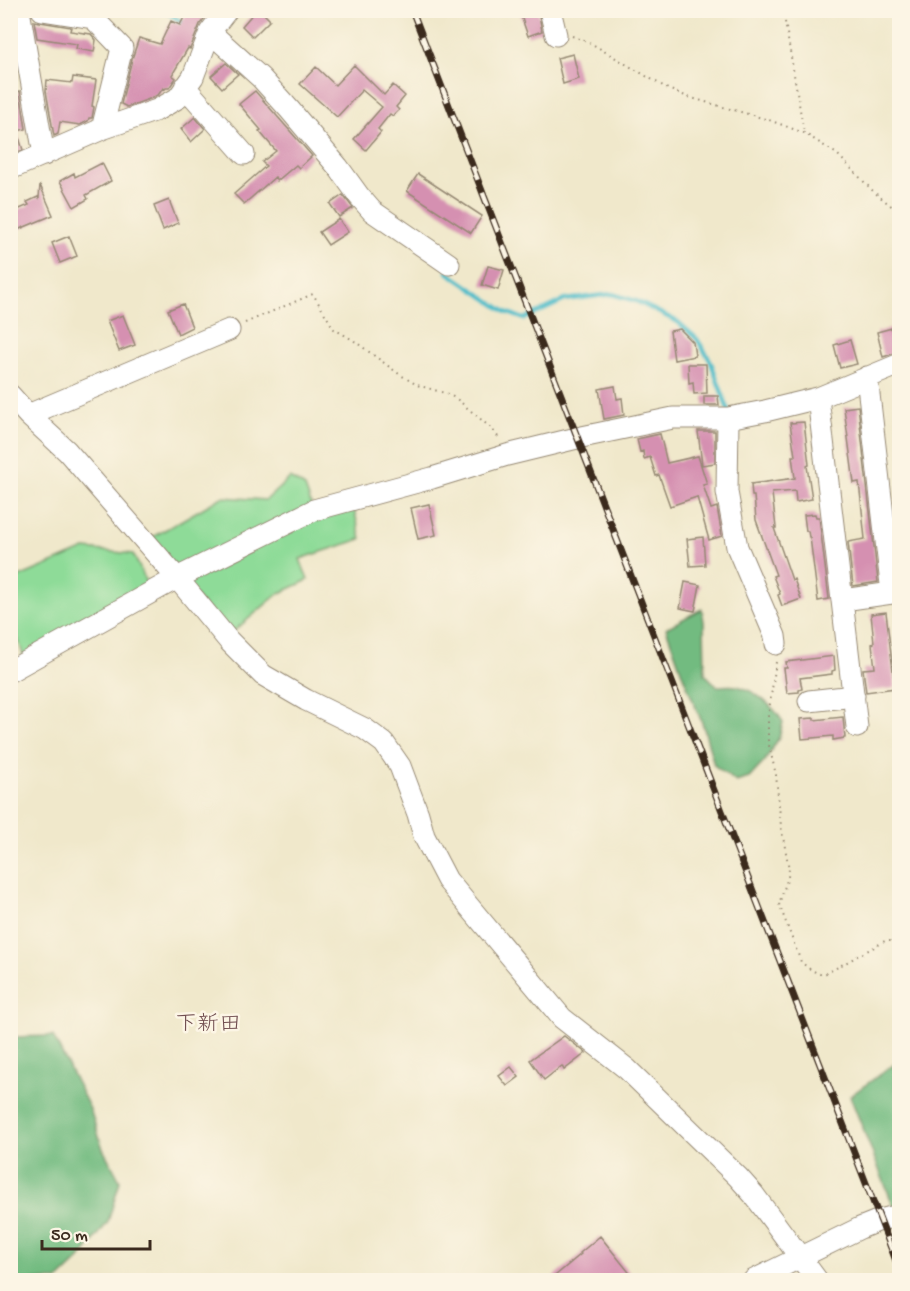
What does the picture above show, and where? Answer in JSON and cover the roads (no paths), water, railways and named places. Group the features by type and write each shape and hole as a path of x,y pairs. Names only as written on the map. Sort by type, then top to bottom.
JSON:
{"street":[{"path":"19,10 45,154"},
{"path":"42,10 93,18 122,48 102,129"},
{"path":"10,169 102,129 157,110 178,98 193,76 210,32 227,10"},
{"path":"550,10 556,34"},
{"path":"210,32 261,78 289,109 372,212 449,264"},
{"path":"185,87 244,154"},
{"path":"28,415 229,330"},
{"path":"10,670 177,578 314,510 507,455 672,418 729,418 818,398 900,364"},
{"path":"843,600 892,593 867,377"},
{"path":"10,395 67,451 230,641 263,675 306,700 365,729 384,743 400,766 424,836 447,880 562,1018 627,1069 738,1177 754,1195 817,1281"},
{"path":"818,398 857,727"},
{"path":"729,418 728,492 738,547 775,636 776,644"},
{"path":"809,701 854,696"},
{"path":"754,1281 860,1228 880,1220 898,1219"}],"waterway":[{"path":"164,10 186,25"},
{"path":"447,272 506,312 524,319 565,300 612,294 636,301 678,322 697,339 710,360 729,412"}],"railway":[{"path":"412,10 900,1271"}],"district":[{"name":"下新田","path":"208,1026"}]}
